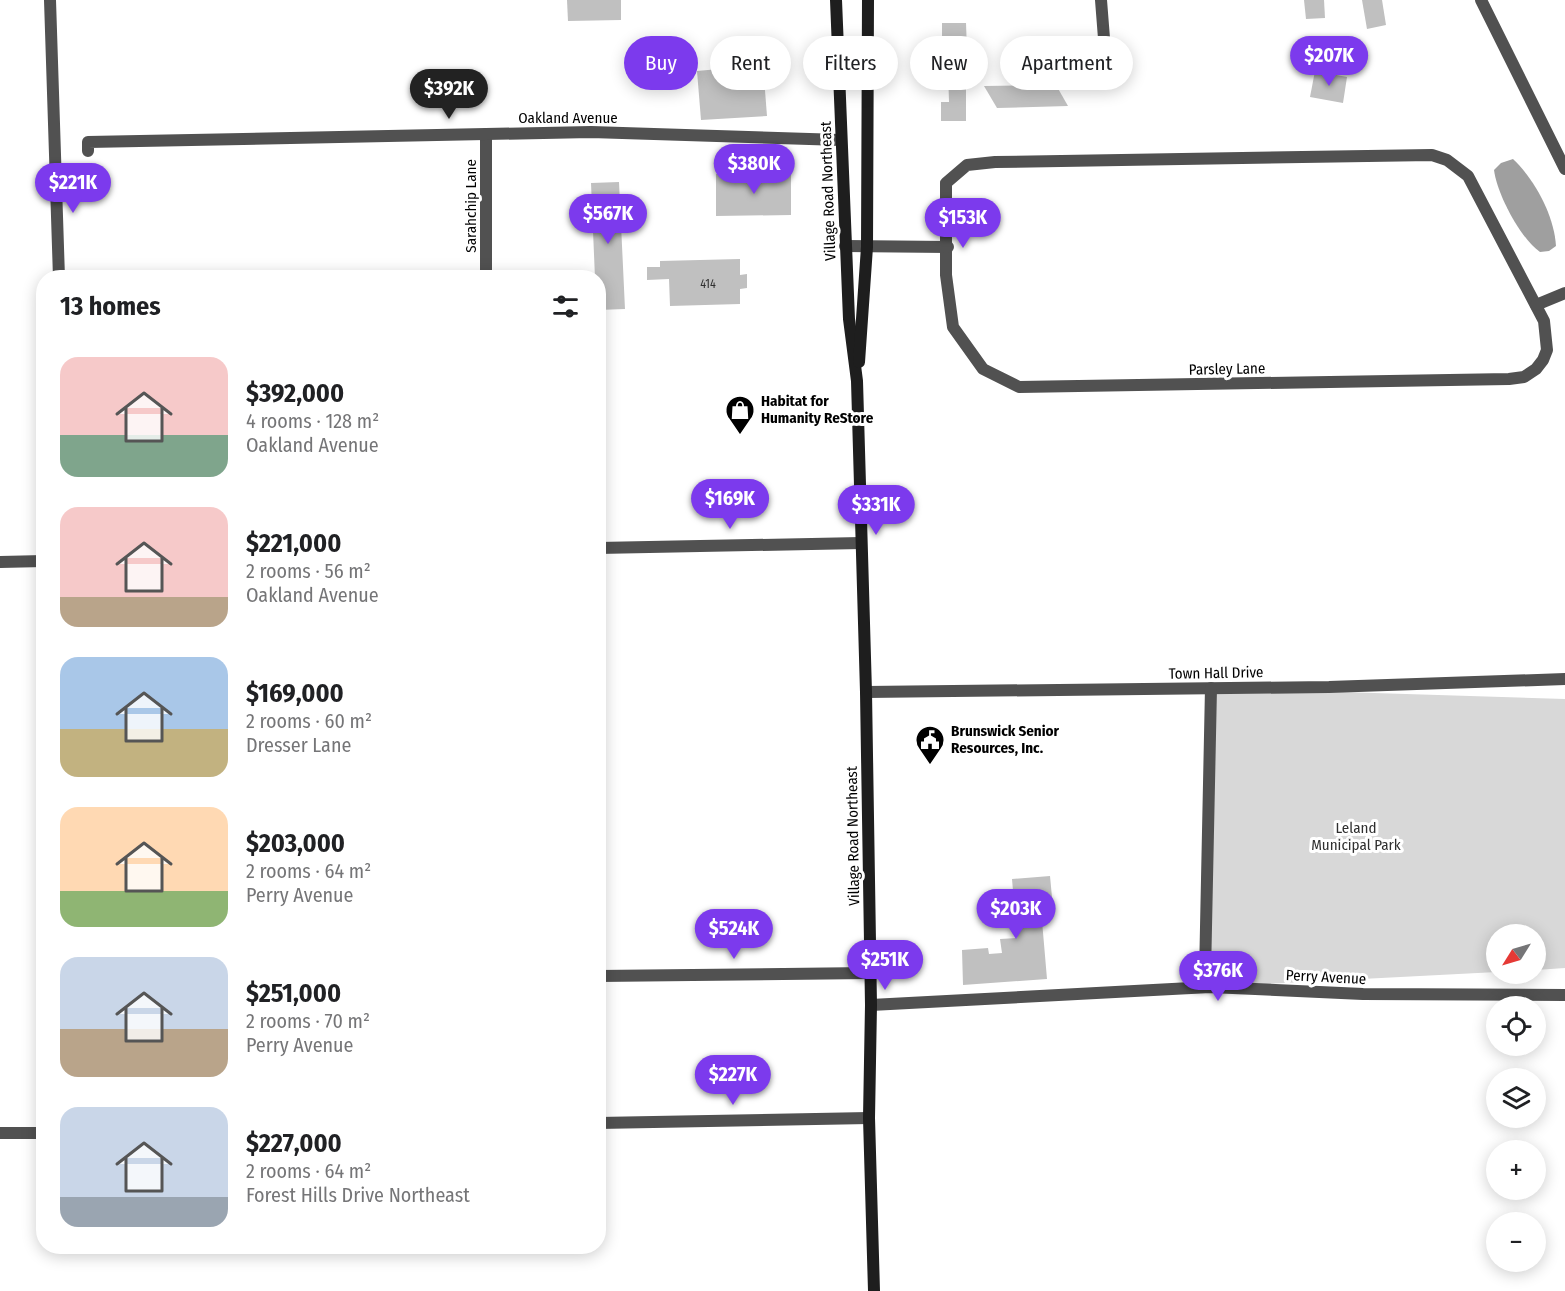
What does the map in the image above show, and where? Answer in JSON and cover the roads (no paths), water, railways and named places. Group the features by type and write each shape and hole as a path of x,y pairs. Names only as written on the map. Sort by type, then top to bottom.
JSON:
{"main road":[{"name":"Village Road Northeast","path":"836,0 849,319 857,381 866,692 871,1005 868,1118 874,1291"},
{"name":"Village Road Northeast","path":"857,381 867,246 868,0"}],"street":[{"path":"50,0 59,270"},
{"path":"1101,0 1104,36"},
{"path":"1481,0 1565,169"},
{"name":"Oakland Avenue","path":"88,151 88,142 591,132 842,140"},
{"name":"Sarahchip Lane","path":"486,134 486,270"},
{"name":"Parsley Lane","path":"1432,154 1453,164 1468,176 1536,305 1544,321 1547,350 1536,369 1524,376 1509,379 1019,387 983,369 953,327 946,275 948,247 946,183 967,165 1007,162 1432,154"},
{"path":"845,246 948,247"},
{"path":"1536,305 1565,292"},
{"path":"606,548 861,543"},
{"path":"0,562 36,561"},
{"name":"Town Hall Drive","path":"866,692 1329,687 1565,679"},
{"path":"1210,987 1205,975 1211,688"},
{"path":"606,976 869,973"},
{"name":"Perry Avenue","path":"871,1005 1210,987 1363,994 1565,995"},
{"path":"606,1123 868,1118"},
{"path":"0,1133 36,1133"}],"place":[{"name":"Habitat for Humanity ReStore","path":"740,436"},
{"name":"Brunswick Senior Resources, Inc.","path":"930,766"}],"park label":[{"name":"Leland Municipal Park","path":"1356,836"}]}
